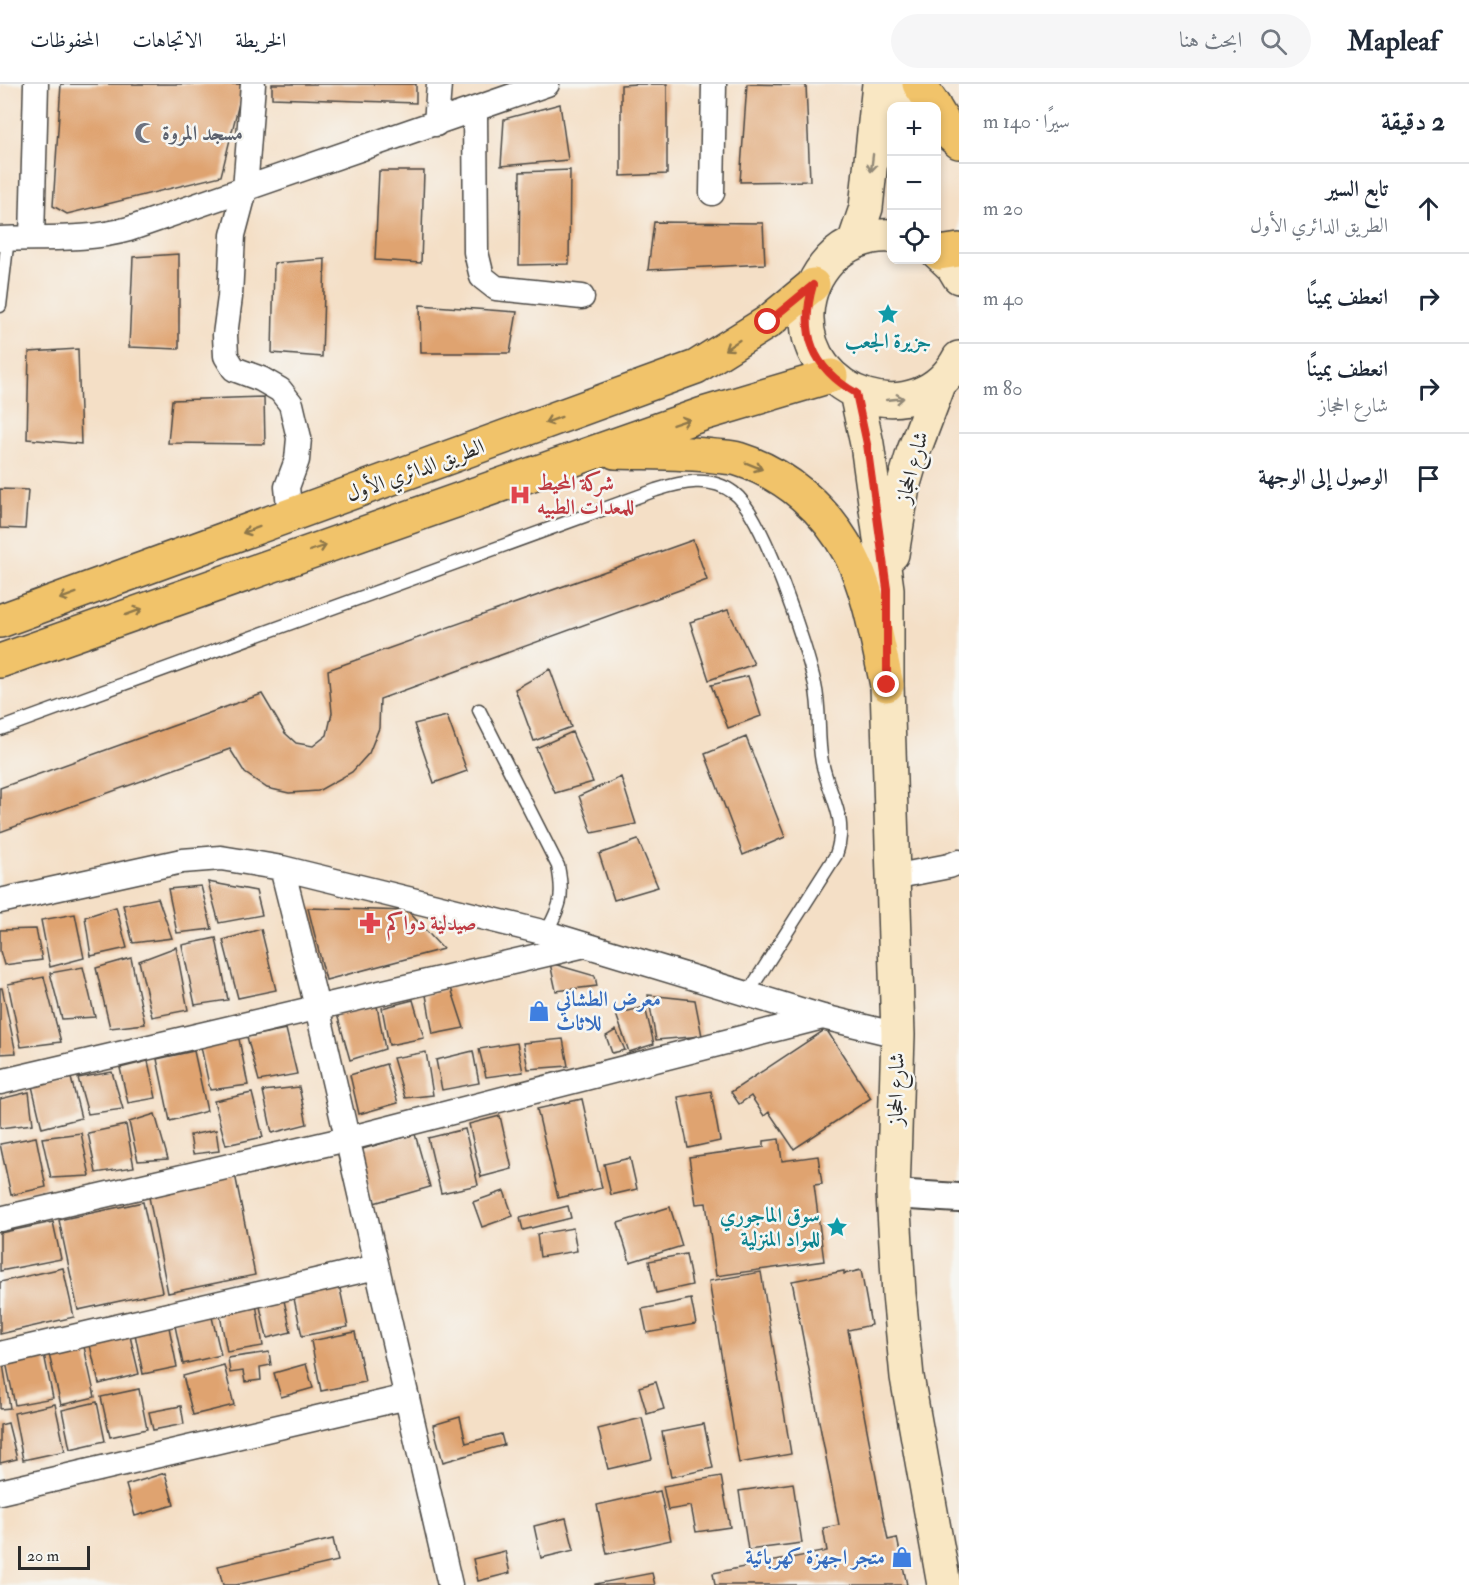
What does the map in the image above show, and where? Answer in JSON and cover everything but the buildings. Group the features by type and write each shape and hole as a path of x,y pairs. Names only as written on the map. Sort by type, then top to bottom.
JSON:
{"main road":[{"path":"854,243 866,208 879,84"},
{"path":"904,102 905,84"},
{"path":"919,84 931,102"},
{"path":"941,118 951,135 959,142"},
{"path":"887,236 870,237 837,253 823,268 813,285 807,304 806,324 810,343 818,361 843,385 884,400 914,396 949,370"},
{"path":"945,251 959,277"},
{"name":"الطريق الدائري الأول","path":"0,621 696,367 768,322 813,285"},
{"name":"شارع الحجاز","path":"887,589 903,487 913,453 949,370"},
{"name":"الطريق الدائري الأول","path":"0,661 703,414 843,385"},
{"name":"شارع الحجاز","path":"843,385 867,444 887,589 887,685 897,1035 894,1194 907,1377 944,1585"},
{"path":"592,452 691,453 736,459 769,472 802,493 824,515 851,554 868,600 887,685"}],"street":[{"path":"36,84 13,238 107,235 246,190 547,84"},
{"path":"253,84 246,190 233,235 230,297 225,335 226,356 234,369 280,390 291,404 299,438 297,460 287,487 290,516"},
{"path":"436,124 439,84"},
{"path":"712,193 714,84"},
{"path":"475,110 476,252 482,277 496,288 582,297"},
{"path":"0,901 200,859 221,858 282,868 546,933 823,1017 897,1035"},
{"path":"893,877 950,866 959,862"},
{"path":"282,868 317,1008 450,1585"},
{"path":"0,1082 586,944"},
{"path":"0,1219 347,1139 823,1017"},
{"path":"894,1194 959,1198"},
{"path":"0,1354 376,1267"},
{"path":"0,1491 407,1397"}],"lane":[{"path":"0,306 13,238"},
{"path":"0,729 656,490 677,483 700,481 717,485 734,493 747,506 756,522 766,542 800,634 816,686 822,762 836,801 841,831 836,855 748,993"},
{"path":"480,710 558,866 563,889 558,909 546,933"}],"place":[{"name":"مسجد المروة","path":"145,133"},
{"name":"جزيرة الجعب","path":"888,314"},
{"name":"شركة المحيط للمعدات الطبيه","path":"520,495"},
{"name":"صيدلية دواكم","path":"370,923"},
{"name":"معرض الطشاني للاثاث","path":"539,1011"},
{"name":"سوق الماجوري للمواد المنزلية","path":"837,1227"},
{"name":"متجر اجهزة كهربائية","path":"902,1557"}],"route":[{"path":"768,322 813,285 807,304 806,324 810,343 818,361 831,376 856,393 867,444 887,589 887,685"}]}
